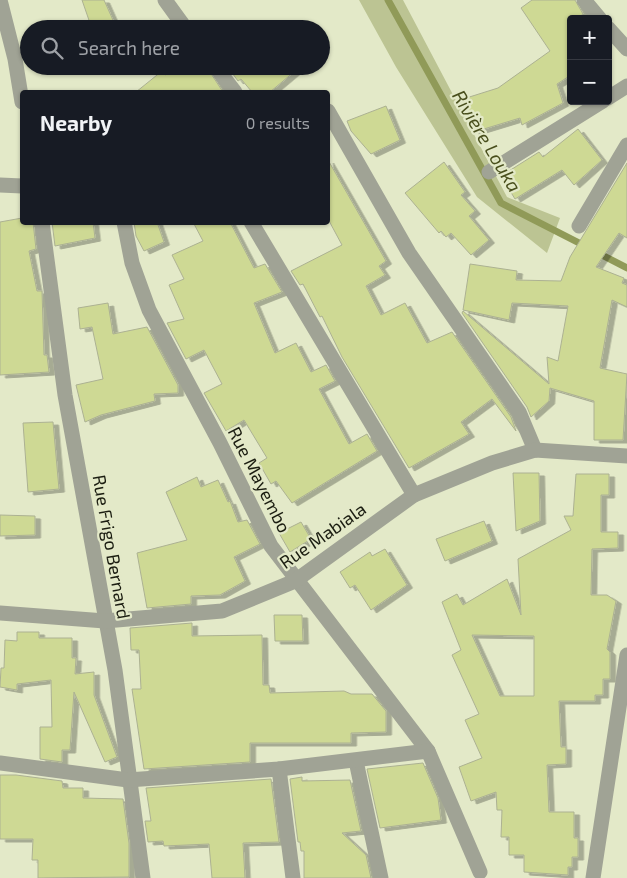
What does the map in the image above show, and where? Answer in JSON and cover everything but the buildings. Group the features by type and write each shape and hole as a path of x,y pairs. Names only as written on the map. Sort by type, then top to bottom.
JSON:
{"street":[{"path":"0,0 15,59 20,90"},
{"path":"165,0 179,20"},
{"path":"584,0 597,15"},
{"path":"612,32 627,49"},
{"path":"222,75 233,90"},
{"path":"612,95 627,86"},
{"path":"489,172 597,105"},
{"path":"330,115 409,253 519,412 535,450"},
{"path":"579,226 627,144"},
{"path":"0,185 20,186"},
{"name":"Rue Frigo Bernard","path":"42,225 64,395 115,670 128,780 143,878"},
{"name":"Rue Mayembo","path":"125,225 132,263 149,310 220,443 271,546 295,580 383,690 428,752 480,872"},
{"path":"253,225 414,495"},
{"name":"Rue Mabiala","path":"0,613 106,621 222,611 295,580 414,495 492,463 535,450 627,456"},
{"path":"593,878 627,655"},
{"path":"0,763 128,780 279,769 428,752"},
{"path":"356,761 381,878"},
{"path":"279,769 293,878"}],"green space":[{"path":"359,0 403,0 507,197 560,218 547,253 477,197 396,67"}],"waterway":[{"name":"Rivière Louka","path":"388,0 501,203 587,247"},
{"name":"Rivière Louka","path":"596,252 627,268"}]}
